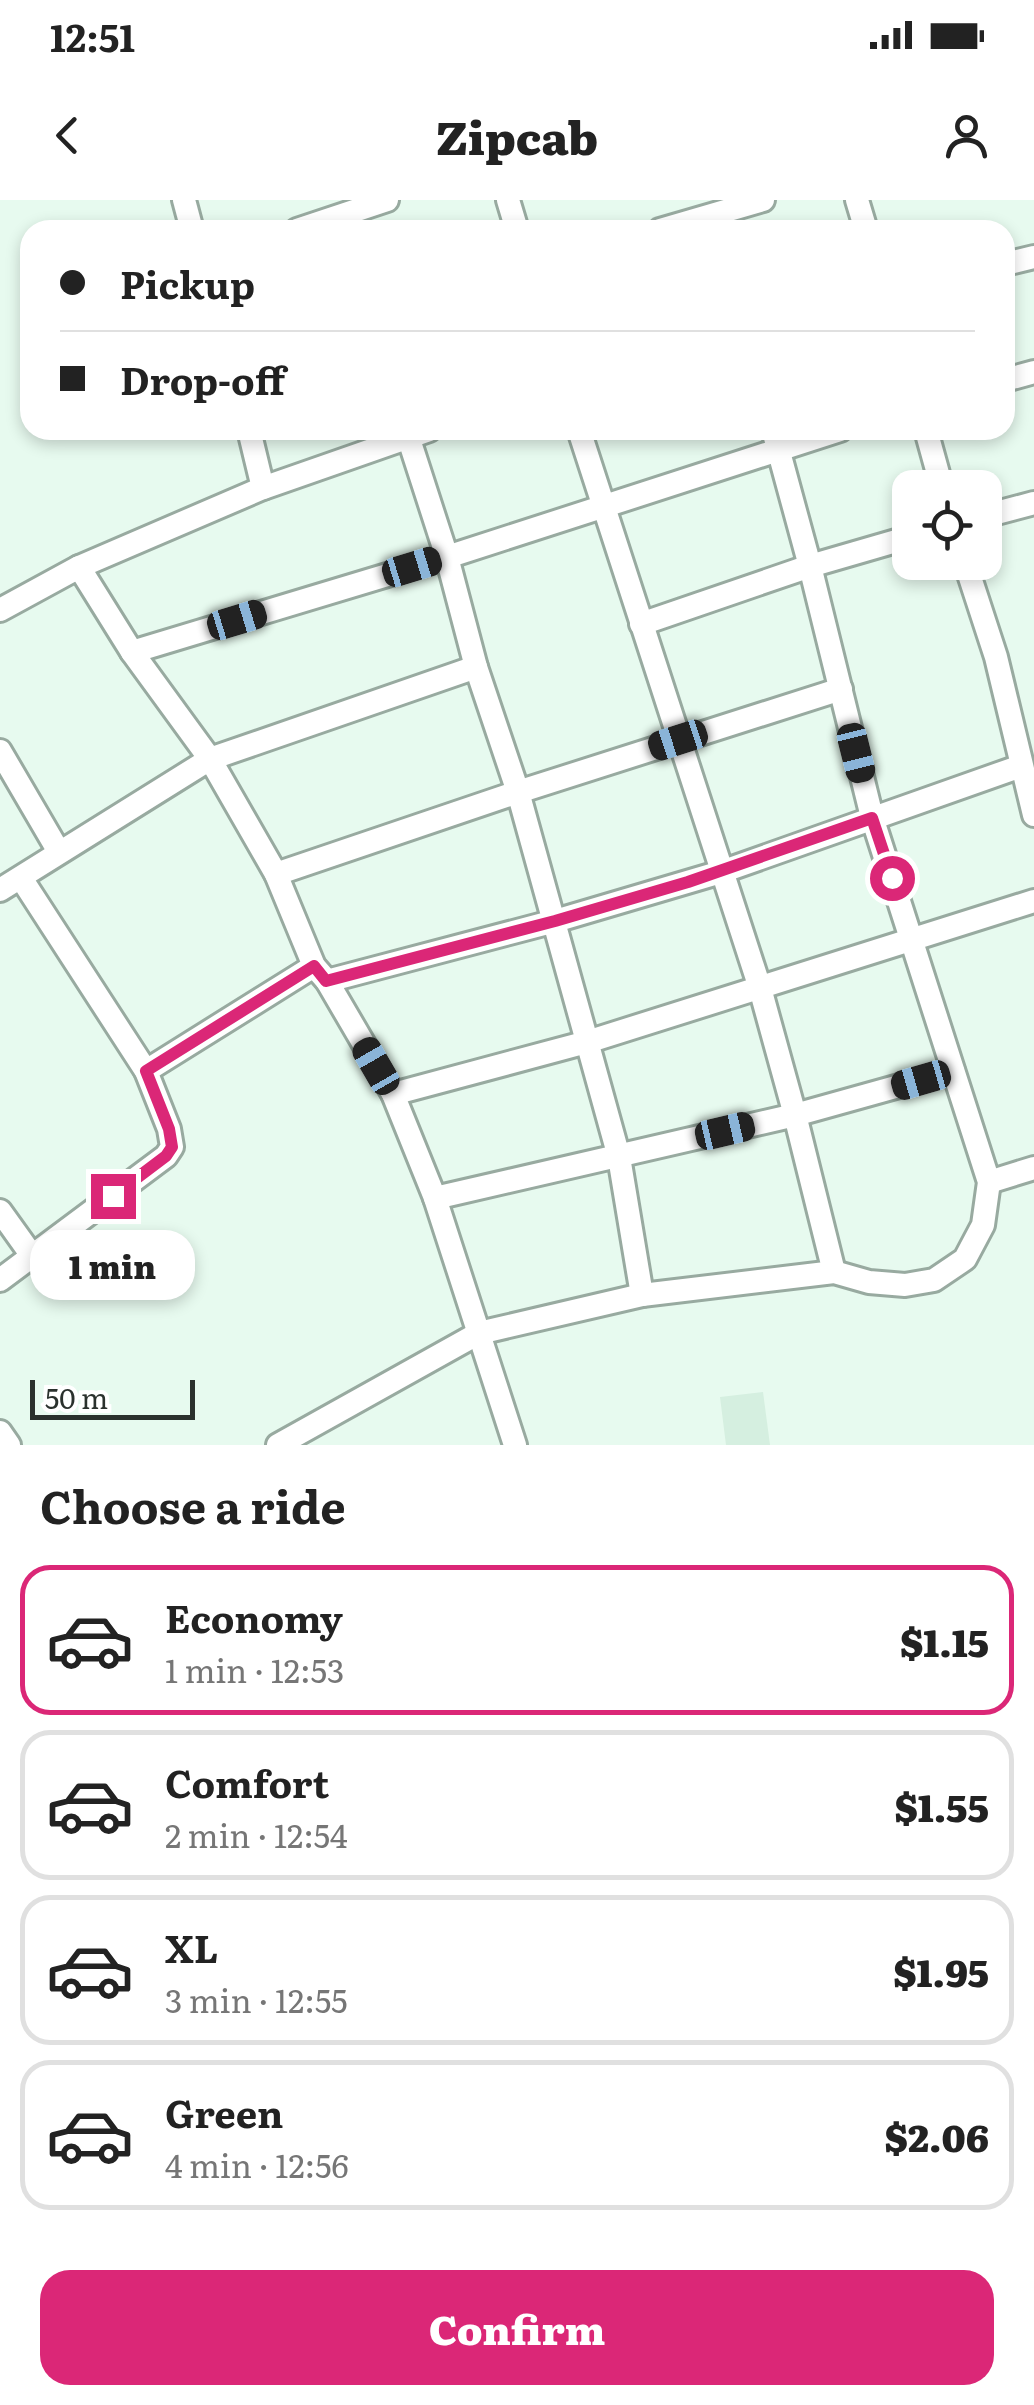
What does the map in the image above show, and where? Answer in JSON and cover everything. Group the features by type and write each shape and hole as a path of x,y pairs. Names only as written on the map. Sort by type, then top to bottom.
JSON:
{"street":[{"path":"341,215 387,200"},
{"path":"708,215 763,200"},
{"path":"252,440 264,488"},
{"path":"0,610 79,567 264,488 393,440"},
{"path":"417,440 476,666 518,792 620,1156 642,1295"},
{"path":"582,440 760,988 834,1272"},
{"path":"132,652 602,506 776,440 872,818 989,1182 983,1225 965,1259 934,1280 905,1285 869,1282 834,1272 642,1295 479,1334 285,1443"},
{"path":"929,440 937,470"},
{"path":"1002,512 1034,504"},
{"path":"641,624 892,541"},
{"path":"79,567 132,652 210,758 276,874 320,974 392,1094 435,1198 516,1445"},
{"path":"971,580 996,657 1034,815"},
{"path":"0,1280 166,1156 172,1147 146,1071 10,884 210,758 476,666"},
{"path":"276,874 841,689"},
{"path":"0,751 59,852"},
{"path":"146,1071 320,974 555,921 721,872 1021,766"},
{"path":"392,1094 587,1042 1034,901"},
{"path":"435,1198 795,1114 952,1072"},
{"path":"989,1182 1034,1168"},
{"path":"0,1211 34,1257"},
{"path":"0,1432 9,1445"}],"shaded area":[{"path":"763,1392 770,1445 726,1445 720,1397"}],"route":[{"path":"113,1196 166,1156 172,1147 146,1071 314,966 326,981 555,921 721,872 872,818 892,878"}]}
